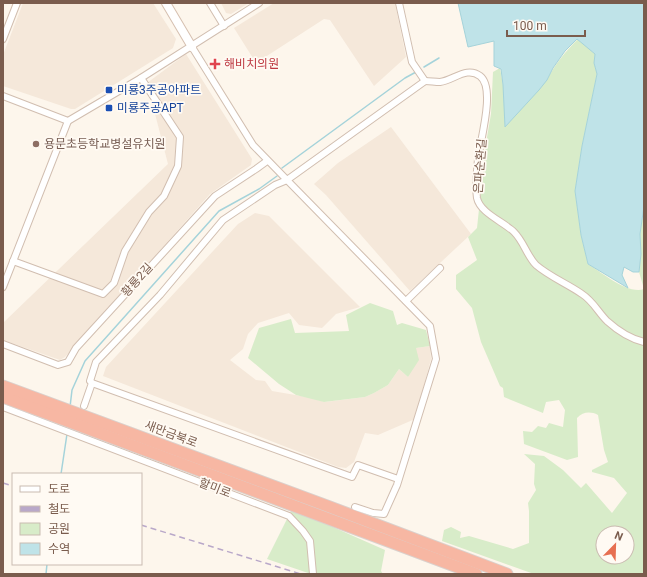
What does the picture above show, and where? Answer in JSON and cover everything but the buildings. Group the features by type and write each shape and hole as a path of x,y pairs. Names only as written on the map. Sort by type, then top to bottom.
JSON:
{"highway":[{"name":"새만금북로","path":"3,384 34,397 53,415"},
{"name":"새만금북로","path":"3,397 53,415 82,421 330,507 355,511"},
{"name":"새만금북로","path":"82,421 327,518 476,574"},
{"path":"355,511 507,574"}],"street":[{"path":"3,39 17,3"},
{"path":"166,3 253,146 430,326 436,358 398,479 384,514 355,511"},
{"path":"210,3 224,26"},
{"path":"3,287 68,121 192,47 260,3"},
{"path":"82,421 92,383 90,381 96,362 160,295 223,220 275,185 287,180 425,81 412,62 399,3"},
{"name":"은파순환길","path":"425,81 441,82 466,72 481,76 486,84 487,91 485,117 478,158 477,199 482,208 514,231 536,264 590,300 607,321 622,332 644,342"},
{"path":"13,261 103,294 114,283 126,251 149,212 164,196 178,166 180,154 180,137 141,78"},
{"path":"3,96 68,121"},
{"name":"황룡2길","path":"3,344 58,365 68,362 76,348 215,196 267,160"},
{"path":"406,301 440,268"},
{"path":"92,383 352,477 358,465 398,479"},
{"path":"3,407 53,415"},
{"name":"할미로","path":"53,415 82,421 289,516 310,541 313,574"}],"shaded area":[{"path":"23,3 153,3 176,39 173,48 75,109 71,109 3,86 3,55"},
{"path":"221,3 249,3 231,14 226,13"},
{"path":"274,3 395,3 406,57 374,86 330,20 324,19 256,63 234,28"},
{"path":"186,54 252,159 251,165 210,194 65,357 60,360 3,340 3,323 168,164 147,83"},
{"path":"391,127 471,234 410,291 326,195 314,184 338,163"},
{"path":"255,213 269,216 360,307 336,314 322,328 299,325 289,313 258,323 248,334 243,349 230,360 256,380 265,381 272,391 307,397 325,402 365,397 388,385 399,369 408,377 416,348 430,346 431,359 415,419 378,435 365,433 354,462 346,468 338,467 103,376 106,367 238,224"}],"green space":[{"path":"578,39 595,54 594,63 597,74 582,146 575,191 581,235 588,264 623,286 630,289 644,289 644,574 534,574 442,541 444,530 451,527 461,532 460,538 469,536 513,549 529,543 528,503 536,490 534,484 535,464 524,454 544,456 563,470 581,488 586,483 612,513 627,493 614,478 592,472 592,470 608,462 604,450 598,415 587,413 582,414 577,418 578,457 567,460 524,444 523,431 532,432 538,426 546,428 549,423 563,427 565,410 559,400 546,402 543,413 504,397 503,388 500,386 481,342 472,308 456,289 456,275 477,260 468,237 477,228 486,143 491,114 493,72 500,68 503,85 547,80 565,53"},
{"path":"644,206 644,289 639,272 641,254 640,234"},
{"path":"370,303 393,311 397,325 402,323 426,330 430,346 416,348 419,360 408,377 399,369 388,385 374,393 365,397 324,402 296,395 279,384 248,358 259,328 291,319 295,333 349,331 346,315"},
{"path":"292,509 385,550 381,571 383,574 311,574 267,559"}],"water":[{"path":"458,3 644,3 644,206 640,234 641,254 639,272 633,272 624,267 622,275 628,288 588,264 581,235 575,191 582,146 597,74 594,63 595,54 577,39 565,51 539,90 505,127 501,69 494,66 494,41 468,47"}],"waterway":[{"path":"424,67 439,58"},
{"path":"282,168 405,78 416,72"},
{"path":"70,407 72,390 85,361 219,211 259,189 277,176"},
{"path":"61,473 67,434"},
{"path":"46,574 47,565"}],"railway":[{"path":"3,483 12,486"},
{"path":"142,525 301,574"}],"place":[{"name":"해비치의원","path":"215,64"},
{"name":"미룡3주공아파트","path":"109,90"},
{"name":"미룡주공APT","path":"109,108"},
{"name":"용문초등학교병설유치원","path":"36,144"}]}
